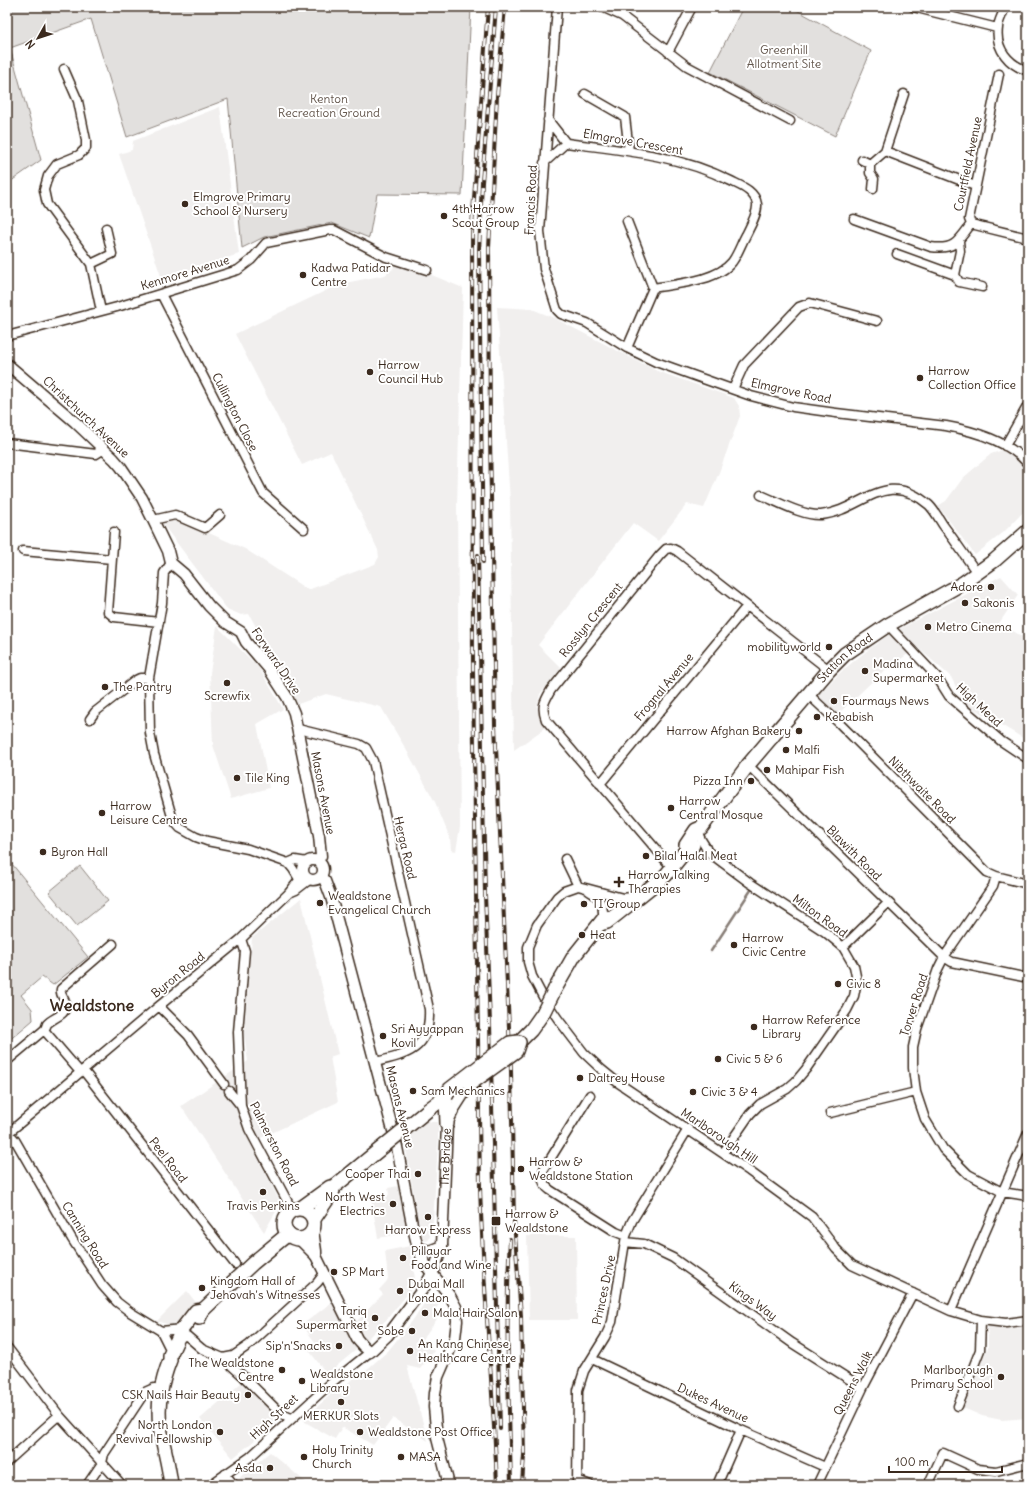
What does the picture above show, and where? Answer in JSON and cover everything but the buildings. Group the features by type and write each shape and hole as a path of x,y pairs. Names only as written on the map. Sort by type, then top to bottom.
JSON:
{"main road":[{"name":"Station Road","path":"602,921 607,922 633,902 637,895 666,875 689,848 686,845 696,830 700,832 748,765 808,694 845,654 888,626 963,583 995,560 1028,531"},
{"name":"The Bridge","path":"470,1084 516,1050 519,1042 531,1030 543,1013 574,956 602,921"},
{"path":"293,1237 285,1230 284,1221 286,1216 329,1191 446,1096 450,1088 510,1043 519,1042"},
{"path":"446,1096 454,1095 470,1084"},
{"path":"446,1096 448,1118"},
{"path":"171,1485 160,1427 160,1413 162,1389 171,1355 177,1356 182,1334 196,1311 203,1310 253,1263 293,1237 307,1237 329,1191"},
{"path":"297,1209 309,1211 313,1224"}],"street":[{"name":"Francis Road","path":"557,7 540,231 544,269 557,310"},
{"path":"602,7 622,16 688,66 790,121"},
{"path":"668,52 692,7"},
{"path":"913,7 998,28"},
{"path":"1005,7 998,28 998,41 1002,52 1008,60 1019,68 1028,71"},
{"path":"64,70 78,101 86,140 86,148 79,155 57,164 48,176 44,190 47,204 91,264 101,311"},
{"name":"Courtfield Avenue","path":"999,74 969,219 971,224 1028,238"},
{"path":"585,94 625,117 629,151"},
{"path":"873,189 874,179 870,173 870,164 885,151 904,94"},
{"name":"Elmgrove Crescent","path":"548,120 566,143 629,151 684,162 745,188 753,195 757,205 753,222 732,262 722,272 709,277 653,288"},
{"name":"Elmgrove Crescent","path":"544,163 566,143"},
{"path":"885,151 975,186"},
{"path":"862,160 870,164"},
{"path":"854,219 930,247 942,249 952,246 959,241 971,224"},
{"path":"627,221 653,288 628,348"},
{"path":"91,264 112,254 106,228"},
{"name":"Kenmore Avenue","path":"7,336 101,311 238,270 251,260 266,243 330,230 334,230 386,257 427,270"},
{"path":"959,241 960,251 956,275 959,282 982,287"},
{"path":"897,254 956,275"},
{"name":"Cullington Close","path":"160,294 263,493 304,529"},
{"path":"733,389 744,365 799,307 810,303 877,321"},
{"name":"Elmgrove Road","path":"557,310 561,314 587,323 628,348 656,362 751,396 800,408 951,427 983,435 1020,455 1028,464"},
{"name":"Christchurch Avenue","path":"7,364 75,422 121,467 131,481 153,520 168,551 171,563"},
{"path":"1005,446 1028,405"},
{"path":"7,443 96,454 104,449"},
{"path":"760,495 805,513 821,515 837,512 872,494 896,489 913,494 930,506 977,573"},
{"path":"153,520 175,515 206,528 220,515"},
{"path":"114,532 108,612 114,617 159,622"},
{"name":"Rosslyn Crescent","path":"673,867 666,861 546,720 544,713 544,702 551,690 660,555 671,548 678,551 829,670"},
{"path":"23,551 112,559"},
{"path":"171,563 164,573 159,622 149,678 150,733 168,806 176,824 186,833 201,839 248,849 288,863 304,878 316,880 321,877 323,868 322,865 312,861 296,860 288,863"},
{"name":"Forward Drive","path":"171,563 184,574 209,606 225,622 242,632 246,642 269,669 286,697 294,713 298,729"},
{"name":"Frognal Avenue","path":"600,784 747,606"},
{"name":"High Mead","path":"888,626 937,677 949,696 1001,741 1028,759"},
{"path":"90,718 95,712 136,680 140,678 149,678"},
{"name":"Nibthwaite Road","path":"808,694 845,729 987,872 996,876 1028,884"},
{"name":"Masons Avenue","path":"298,729 319,836 321,856 312,861"},
{"name":"Herga Road","path":"298,729 359,744 366,748 372,761 429,1009 430,1019 428,1030 421,1042 414,1049 400,1056 375,1062"},
{"name":"Blawith Road","path":"748,765 944,957"},
{"name":"Milton Road","path":"700,832 707,851"},
{"name":"Milton Road","path":"689,848 707,851 746,880 825,932 843,947 854,966 857,981 854,996 847,1010 796,1081 786,1089 760,1104 750,1114 723,1153"},
{"path":"565,859 578,886 596,895 599,899 604,910 602,921"},
{"path":"304,878 304,867 312,861"},
{"name":"Torver Road","path":"996,876 993,886 944,957 938,969 917,1028 913,1047 913,1068 916,1092 925,1120 943,1149 968,1174 1002,1192 1028,1196"},
{"name":"Masons Avenue","path":"321,877 325,881 331,897 375,1062 396,1142 412,1224 422,1258 432,1275 453,1300 457,1314 455,1338 438,1377 435,1400 437,1438 449,1485"},
{"name":"Byron Road","path":"8,1134 158,1006 241,940 288,894 296,890 304,878"},
{"name":"Marlborough Hill","path":"578,886 564,891 557,897 537,925 528,947 528,962 532,976 541,994 558,1020 584,1053 601,1069 723,1153 812,1217 836,1249 852,1265 951,1311 981,1320 1006,1323 1028,1320"},
{"path":"587,890 623,898 637,895"},
{"path":"843,947 888,903"},
{"path":"241,940 245,951 238,1032 241,1106"},
{"path":"7,1062 44,1030 47,1024 63,1012 66,1007 60,994 61,989 113,944"},
{"path":"944,957 952,962 1028,978"},
{"path":"158,1006 188,1035 224,1084"},
{"name":"Peel Road","path":"44,1030 82,1071 235,1264"},
{"name":"The Bridge","path":"432,1275 438,1262 442,1246 448,1118 470,1084"},
{"name":"Palmerston Road","path":"229,1091 241,1106 249,1129 297,1209"},
{"path":"830,1113 916,1092"},
{"name":"Kings Way","path":"590,1095 544,1169 542,1180 546,1188 626,1239 644,1244 673,1258 792,1343 863,1388"},
{"path":"428,1110 440,1112 448,1118"},
{"name":"Princes Drive","path":"577,1483 578,1390 584,1371 605,1337 612,1322 626,1239 632,1221 688,1130"},
{"path":"951,1311 1028,1133"},
{"name":"Canning Road","path":"8,1134 15,1140 75,1245 106,1290 117,1302 130,1312 161,1331 171,1355"},
{"path":"313,1224 316,1256 324,1274 357,1339 362,1346 370,1352"},
{"path":"293,1237 316,1256"},
{"path":"419,1248 429,1251 442,1246"},
{"path":"222,1358 233,1356 249,1345 317,1283 324,1274"},
{"name":"High Street","path":"210,1485 250,1457 268,1442 291,1418 370,1352 388,1335 432,1275"},
{"name":"Queens Walk","path":"817,1485 863,1388 913,1293"},
{"path":"958,1406 980,1350 981,1320"},
{"path":"161,1331 182,1334 202,1350 222,1358 240,1373 280,1413 291,1418"},
{"path":"8,1350 59,1415 122,1485"},
{"name":"Dukes Avenue","path":"592,1359 825,1468"},
{"path":"87,1485 102,1463 104,1454 145,1392 154,1388 162,1389"},
{"path":"7,1462 59,1415"},
{"path":"717,1485 741,1430"},
{"path":"928,1485 943,1452 978,1469 996,1471 1028,1463"},
{"path":"225,1474 234,1485"},
{"path":"577,1483 590,1485"}],"shaded area":[{"name":"Elmgrove Primary School & Nursery","path":"220,107 239,254 162,279 119,154 132,150 133,141"},
{"path":"394,266 410,266 463,288 457,506 460,827 456,851 451,850 450,838 435,802 381,707 326,694 298,704 249,614 241,615 227,609 161,522 175,518 245,549 308,590 375,564 379,557 378,550 331,452 302,465 235,334 340,284 385,275 393,269"},
{"path":"497,307 532,309 554,318 657,371 734,398 739,406 740,416 704,508 687,504 658,541 633,523 538,645 561,668 540,694 537,706 545,728 514,750 510,501"},
{"path":"1003,450 1014,457 1028,475 1027,508 1004,532 975,555 938,506 946,501 963,478 991,454"},
{"path":"1001,576 1018,595 998,625 1013,631 1028,640 1028,741 964,703 951,677 917,647 877,677 837,715 818,695 843,670 890,634"},
{"path":"217,626 259,668 283,709 257,724 269,788 231,799 213,745 210,673"},
{"path":"301,898 338,1054 330,1057 338,1102 250,1143 279,1200 278,1208 264,1232 181,1106 248,1061 244,1034 252,938"},
{"path":"428,1119 431,1122 438,1122 438,1144 433,1221 429,1240 425,1241 423,1239 419,1224 404,1139"},
{"path":"398,1186 407,1233 378,1238 371,1198 389,1195 388,1188"},
{"path":"527,1236 576,1236 577,1320 529,1320"},
{"path":"410,1246 415,1279 410,1291 386,1320 367,1339 356,1322 383,1294 379,1290 388,1278 385,1251"},
{"path":"187,1291 197,1304 180,1322 169,1325 157,1321"},
{"path":"429,1296 440,1303 432,1314 437,1319 422,1340 434,1351 420,1369 407,1366 428,1441 393,1418 373,1445 342,1427 335,1439 305,1422 304,1419 340,1386 342,1389 354,1377 356,1379 388,1351 413,1320"},
{"path":"332,1302 356,1346 356,1350 327,1374 307,1348 315,1342 302,1325"},
{"name":"Marlborough Primary School","path":"1028,1322 1028,1418 1002,1420 982,1416 961,1407 988,1348 988,1325"},
{"path":"241,1383 278,1418 278,1421 233,1458 200,1419"},
{"name":"Asda","path":"270,1452 309,1485 243,1485 240,1481 240,1477"}],"green space":[{"name":"Kenton Recreation Ground","path":"7,7 471,7 462,195 377,194 369,238 332,223 264,237 242,248 228,99 127,137 91,19 10,48 41,160 7,184"},
{"name":"Greenhill Allotment Site","path":"743,7 791,7 871,51 835,136 710,72"},
{"path":"7,858 88,957 53,985 42,977 21,995 32,1009 33,1020 7,1042"},
{"path":"80,866 108,901 77,926 49,892"}],"waterway":[{"path":"711,951 751,890"}],"railway":[{"path":"488,7 472,226 473,672 480,1186 483,1261 497,1485"},
{"path":"483,562 479,252 482,182 496,7"},
{"path":"505,7 497,96 489,248 490,437 495,725 511,1071 514,1221 521,1316 524,1455 522,1485"},
{"path":"478,555 485,894 490,1023 500,1429"},
{"path":"510,1239 508,1393 511,1485"}],"place":[{"name":"Elmgrove Primary School & Nursery","path":"185,204"},
{"name":"4th Harrow Scout Group","path":"444,216"},
{"name":"Kadwa Patidar Centre","path":"303,275"},
{"name":"Harrow Council Hub","path":"370,372"},
{"name":"Harrow Collection Office","path":"920,378"},
{"name":"Adore","path":"991,587"},
{"name":"Sakonis","path":"965,603"},
{"name":"Metro Cinema","path":"928,627"},
{"name":"mobilityworld","path":"829,647"},
{"name":"Madina Supermarket","path":"865,671"},
{"name":"Screwfix","path":"227,683"},
{"name":"The Pantry","path":"105,687"},
{"name":"Fourmays News","path":"834,701"},
{"name":"Kebabish","path":"817,717"},
{"name":"Harrow Afghan Bakery","path":"799,731"},
{"name":"Malfi","path":"786,750"},
{"name":"Mahipar Fish","path":"767,770"},
{"name":"Tile King","path":"237,778"},
{"name":"Pizza Inn","path":"751,781"},
{"name":"Harrow Central Mosque","path":"671,808"},
{"name":"Harrow Leisure Centre","path":"102,813"},
{"name":"Byron Hall","path":"43,852"},
{"name":"Bilal Halal Meat","path":"646,856"},
{"name":"Harrow Talking Therapies","path":"619,882"},
{"name":"Wealdstone Evangelical Church","path":"320,903"},
{"name":"TI Group","path":"584,904"},
{"name":"Heat","path":"582,935"},
{"name":"Harrow Civic Centre","path":"734,945"},
{"name":"Civic 8","path":"838,984"},
{"name":"Harrow Reference Library","path":"754,1027"},
{"name":"Sri Ayyappan Kovil","path":"383,1036"},
{"name":"Civic 5 & 6","path":"718,1059"},
{"name":"Daltrey House","path":"580,1078"},
{"name":"Sam Mechanics","path":"413,1091"},
{"name":"Civic 3 & 4","path":"693,1092"},
{"name":"Harrow & Wealdstone Station","path":"521,1169"},
{"name":"Cooper Thai","path":"418,1174"},
{"name":"Travis Perkins","path":"263,1192"},
{"name":"North West Electrics","path":"393,1204"},
{"name":"Harrow Express","path":"428,1217"},
{"name":"Harrow & Wealdstone","path":"496,1221"},
{"name":"Pillayar Food and Wine","path":"403,1258"},
{"name":"SP Mart","path":"334,1272"},
{"name":"Kingdom Hall of Jehovah's Witnesses","path":"202,1288"},
{"name":"Dubai Mall London","path":"400,1291"},
{"name":"Mala Hair Salon","path":"425,1313"},
{"name":"Tariq Supermarket","path":"375,1318"},
{"name":"Sobe","path":"412,1331"},
{"name":"Sip'n'Snacks","path":"339,1346"},
{"name":"An Kang Chinese Healthcare Centre","path":"410,1351"},
{"name":"The Wealdstone Centre","path":"282,1370"},
{"name":"Marlborough Primary School","path":"1001,1377"},
{"name":"Wealdstone Library","path":"302,1381"},
{"name":"CSK Nails Hair Beauty","path":"248,1395"},
{"name":"MERKUR Slots","path":"341,1402"},
{"name":"North London Revival Fellowship","path":"220,1432"},
{"name":"Wealdstone Post Office","path":"360,1432"},
{"name":"Holy Trinity Church","path":"304,1457"},
{"name":"MASA","path":"401,1457"},
{"name":"Asda","path":"270,1468"}],"district":[{"name":"Wealdstone","path":"92,1005"}]}
